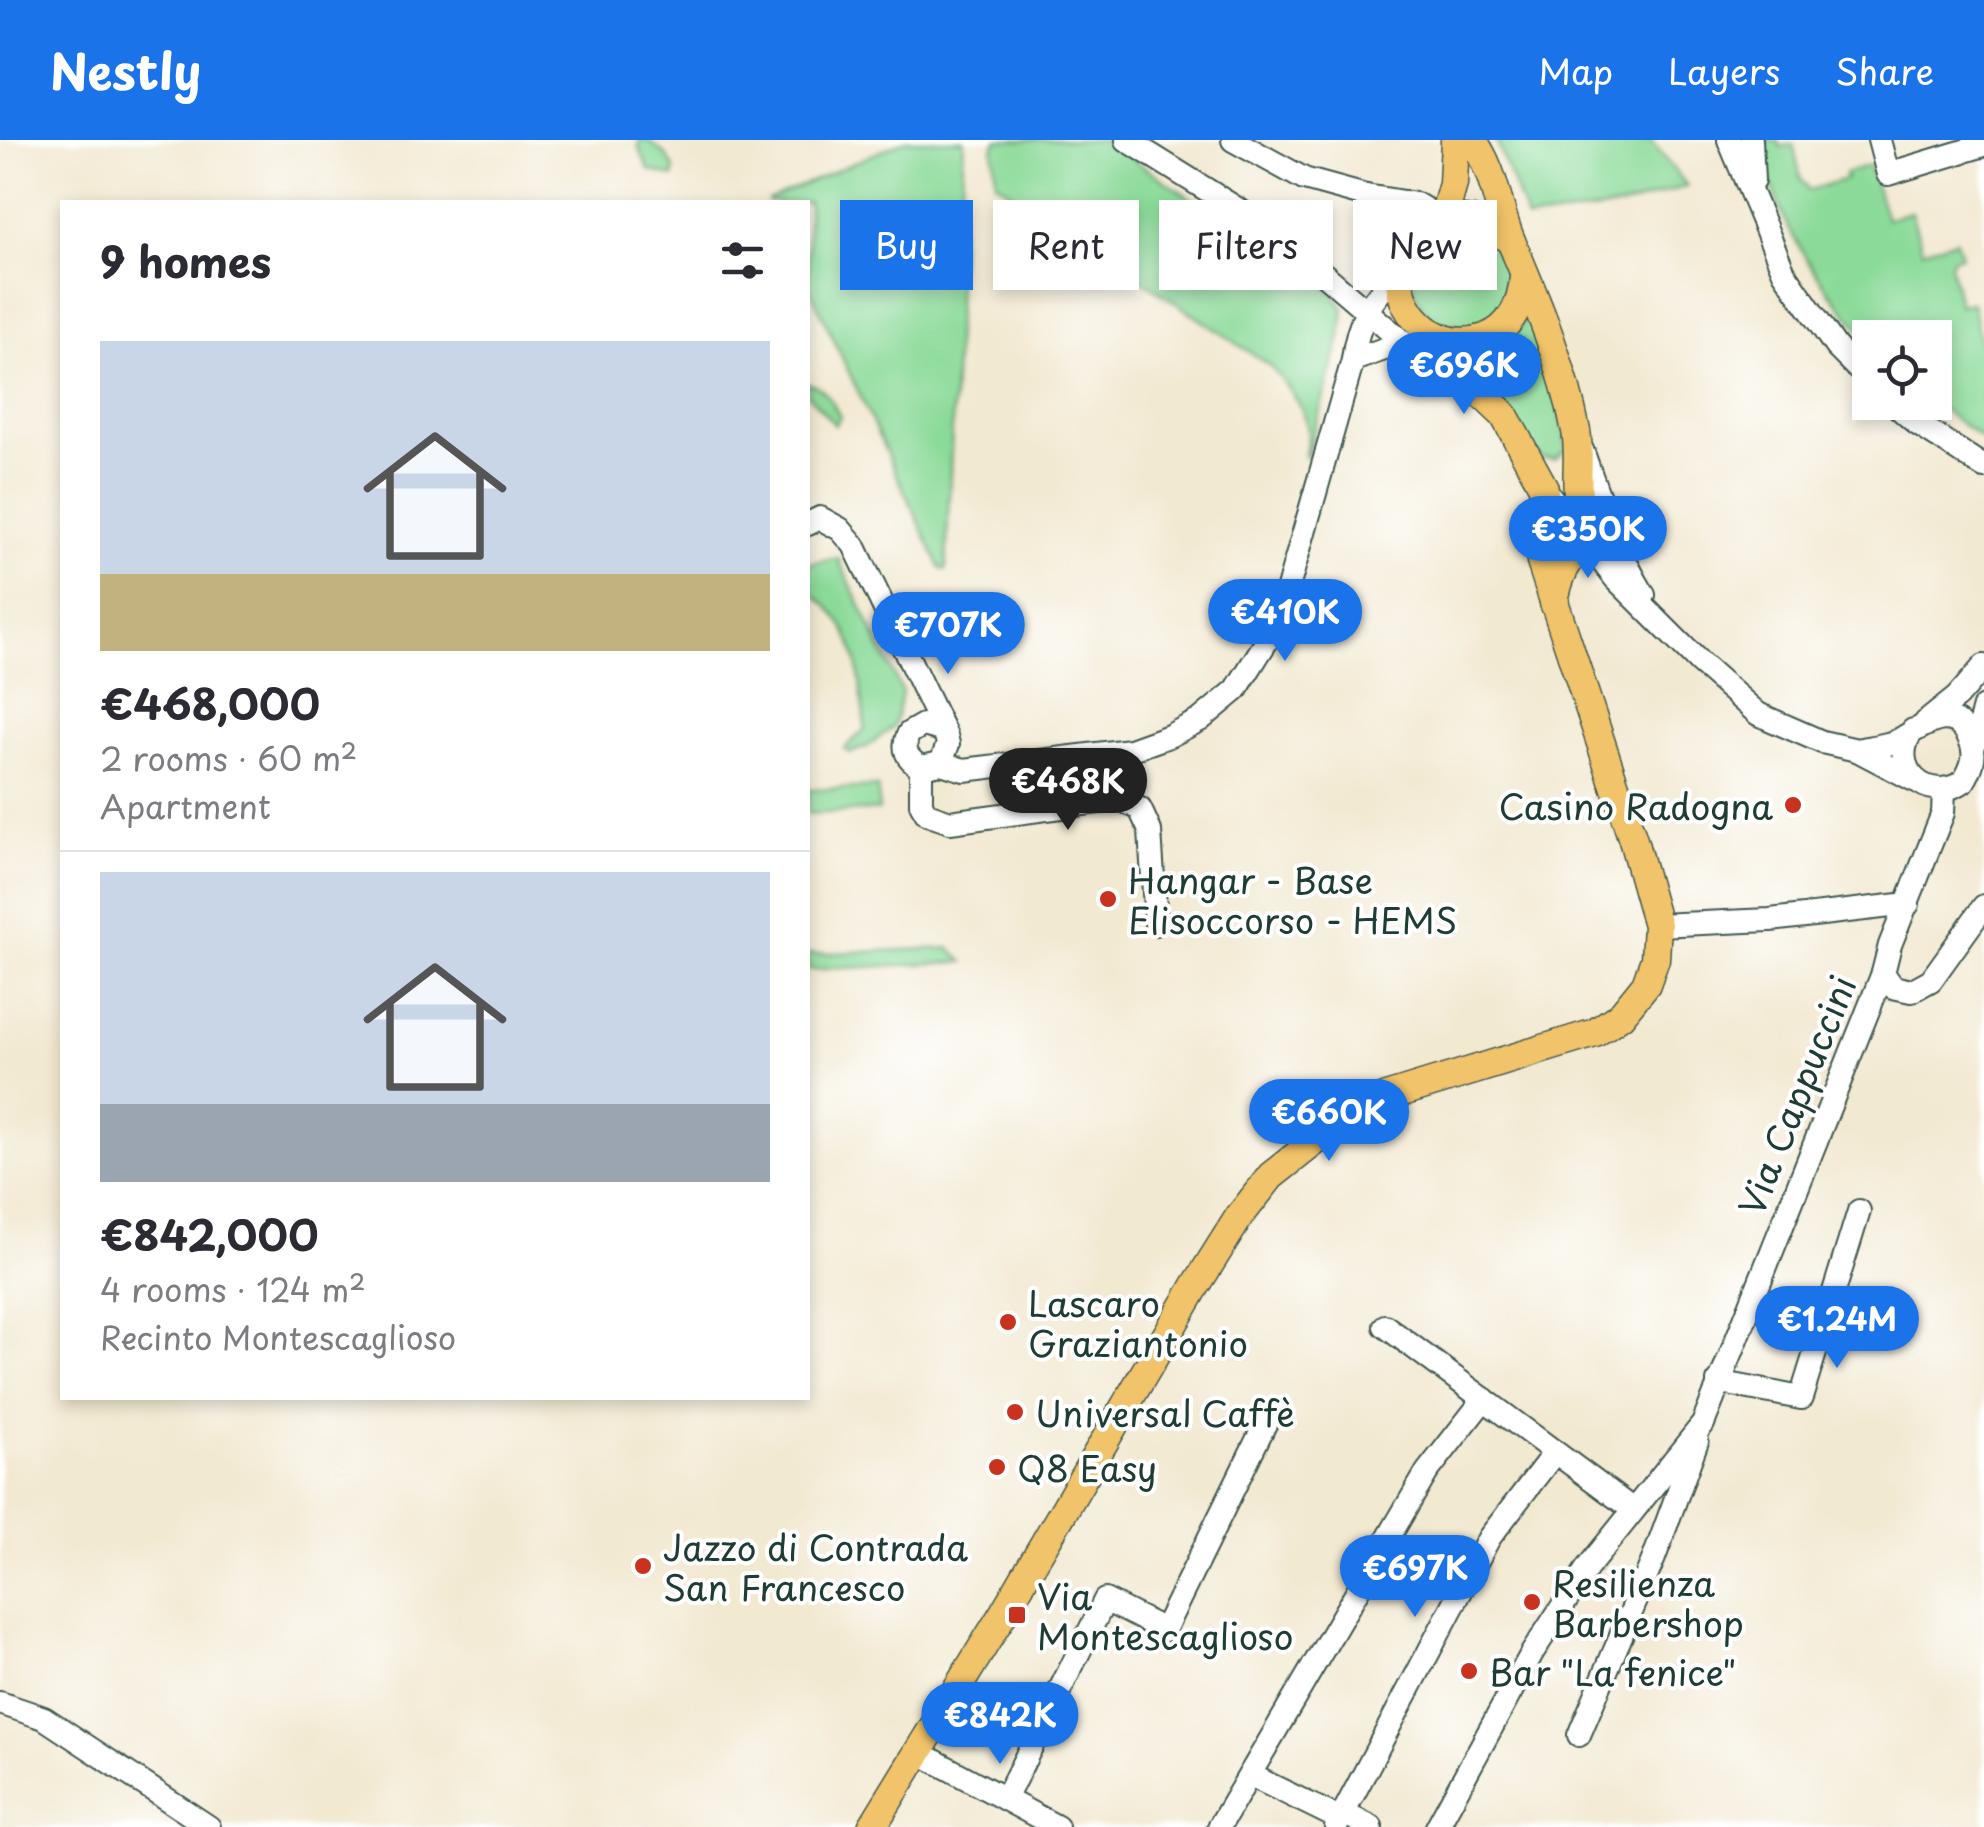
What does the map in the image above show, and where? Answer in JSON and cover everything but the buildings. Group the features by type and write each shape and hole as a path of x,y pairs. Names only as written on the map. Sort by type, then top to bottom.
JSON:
{"main road":[{"path":"1449,200 1455,140"},
{"path":"1472,140 1494,184 1524,276 1562,366 1577,437 1578,495 1586,540 1566,562 1558,578 1554,605"},
{"path":"1497,230 1511,241"},
{"path":"1403,290 1404,302 1418,323 1442,338 1471,342 1495,333 1517,310 1524,276"},
{"path":"872,1827 1195,1286 1239,1217 1271,1176 1348,1114 1386,1097 1595,1032 1621,1015 1646,984 1656,959 1657,925 1540,562 1544,488 1504,415 1442,357 1442,338"}],"street":[{"path":"1127,140 1276,233 1405,344"},
{"path":"1232,140 1304,178 1391,200"},
{"path":"1729,140 1784,272 1836,347 1852,363"},
{"path":"1751,140 1753,200"},
{"path":"1879,140 1888,174 1984,145"},
{"path":"1366,196 1371,200"},
{"path":"810,523 820,518 840,529 854,545 903,646 937,754 964,770 1130,750 1169,736 1200,720 1236,690 1278,623 1353,360 1355,338 1366,309 1380,290"},
{"path":"1353,360 1405,344 1421,345 1442,338"},
{"path":"1912,420 1984,467"},
{"path":"1577,437 1627,567 1664,628"},
{"path":"1544,488 1615,578 1758,714 1822,742 1857,750 1933,790 1944,790 1964,780 1974,760 1984,707"},
{"path":"903,646 917,703 916,728"},
{"path":"1857,750 1894,742 1920,726 1956,697 1984,666"},
{"path":"1920,726 1952,722 1966,732 1974,749"},
{"path":"937,754 910,760 906,740 916,728 930,724 937,754 921,804 927,814 950,822 1120,799 1140,808 1150,831 1156,924"},
{"path":"1914,780 1903,755 1920,726"},
{"name":"Via Cappuccini","path":"1579,1735 1654,1558 1718,1382 1883,974 1890,945 1943,813 1944,790"},
{"path":"1657,925 1770,920 1908,904"},
{"path":"1883,974 1892,987 1911,992 1931,980 1984,906"},
{"path":"1718,1382 1801,1398 1859,1211"},
{"path":"1385,1326 1632,1509"},
{"path":"1219,1827 1427,1472 1484,1400"},
{"path":"1005,1799 1105,1600 1164,1630 1267,1420"},
{"name":"Via Cappuccini","path":"1438,1827 1532,1654 1588,1566 1704,1424"},
{"path":"1339,1820 1489,1538 1555,1452"},
{"path":"0,1704 44,1718 209,1827"},
{"path":"918,1752 1057,1827"},
{"path":"1250,1774 1339,1820 1371,1827"}],"green space":[{"path":"639,140 648,140 667,156 674,168 673,177 649,170"},
{"path":"906,140 964,140 961,200 840,200 840,290 958,290 946,570 941,569 810,289 810,200 768,200"},
{"path":"996,140 1104,140 1194,200 1159,200 1159,290 1333,293 1344,308 1341,337 1306,459 1308,436 1304,416 1270,366 1139,278 1139,200 1023,200 996,182"},
{"path":"1496,140 1651,140 1687,186 1621,207 1527,220"},
{"path":"1764,140 1778,140 1780,147 1793,144 1801,179 1809,190 1846,179 1845,173 1869,165 1886,219 1911,212 1923,250 1956,240 1961,256 1953,258 1950,264 1959,305 1972,303 1984,345 1984,441 1952,417 1952,320 1853,320 1800,248 1774,194"},
{"path":"1497,247 1509,271 1507,298 1496,314 1480,325 1444,325 1428,314 1417,298 1415,290 1497,290"},
{"path":"1530,316 1562,415 1566,450 1555,459 1533,452 1458,357 1505,344"},
{"path":"810,384 831,400 840,417 835,425 810,397"},
{"path":"838,558 902,692 894,726 867,747 850,753 844,749 865,729 858,669 838,618 810,593 810,564"},
{"path":"878,787 879,810 810,814 810,790"},
{"path":"949,948 964,962 810,970 810,954"}],"place":[{"name":"Casino Radogna","path":"1793,805"},
{"name":"Hangar - Base Elisoccorso - HEMS","path":"1108,899"},
{"name":"Lascaro Graziantonio","path":"1008,1322"},
{"name":"Universal Caffè","path":"1015,1412"},
{"name":"Q8 Easy","path":"997,1467"},
{"name":"Jazzo di Contrada San Francesco","path":"643,1566"},
{"name":"Resilienza Barbershop","path":"1532,1602"},
{"name":"Via Montescaglioso","path":"1017,1615"},
{"name":"Bar \"La fenice\"","path":"1469,1671"}]}
